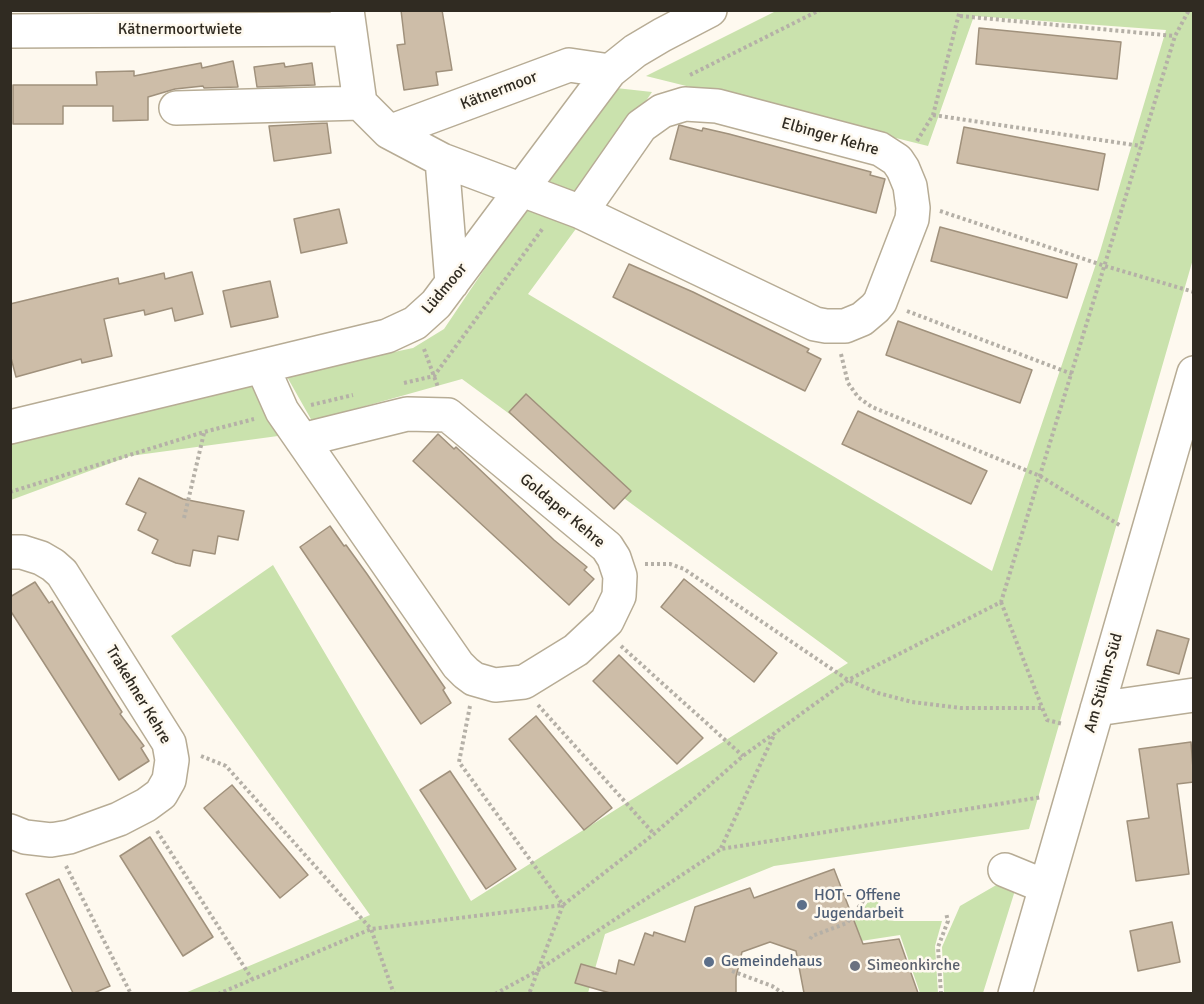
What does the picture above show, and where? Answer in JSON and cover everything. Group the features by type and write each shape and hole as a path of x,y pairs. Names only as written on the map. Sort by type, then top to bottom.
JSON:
{"street":[{"name":"Lüdmoor","path":"10,427 387,336 415,323 436,304 610,71 662,34 710,10"},
{"name":"Kätnermoortwiete","path":"10,31 348,20"},
{"path":"348,20 360,104 389,132 442,160 581,212 808,321 837,327 845,326 862,319 880,302 912,219 910,186 903,169"},
{"name":"Kätnermoor","path":"389,132 569,65 610,71"},
{"path":"176,108 360,104"},
{"name":"Elbinger Kehre","path":"581,212 641,126 672,106 685,104 717,106 880,149 897,160 903,169"},
{"path":"442,160 452,283"},
{"path":"262,366 282,411 458,665 474,679 495,685 524,681 576,650 607,621 618,596 620,576 617,567"},
{"name":"Am Stühm-Süd","path":"1014,993 1194,373"},
{"path":"302,440 407,414 448,415"},
{"name":"Goldaper Kehre","path":"448,415 607,547 617,567"},
{"name":"Trakehner Kehre","path":"10,552 22,552 41,558 62,573 170,743 172,760 169,780 161,794 144,807 97,828 57,840 25,837 10,831"},
{"path":"1097,709 1194,695"},
{"path":"1005,870 1044,886"}],"path":[{"path":"1047,720 1001,602 1175,36 1189,10"},
{"path":"903,169 933,115 960,13 1175,36"},
{"path":"933,115 1142,146"},
{"path":"913,208 930,207 1105,266 1194,292"},
{"path":"880,302 1072,374"},
{"path":"415,323 448,415"},
{"path":"837,327 848,383 858,397 872,407 1040,476 1145,541"},
{"path":"184,518 204,432"},
{"path":"617,567 661,563 684,569 848,680 878,693 912,702 961,708 1042,708"},
{"path":"529,993 563,905 654,834 743,756 848,680 1001,602"},
{"path":"600,627 743,756"},
{"path":"474,679 459,762 563,905"},
{"path":"524,681 538,705 654,834"},
{"path":"721,849 775,733"},
{"path":"170,743 226,766 371,929 394,993"},
{"path":"495,993 537,971 721,849 1073,792"},
{"path":"144,807 152,824 252,979"},
{"path":"57,840 64,863 131,993"},
{"path":"810,939 812,936 847,923 866,897"},
{"path":"218,993 371,929 563,905"},
{"path":"941,993 938,947 948,921 946,913"},
{"path":"732,971 784,993"},
{"path":"771,993 772,986"}],"green space":[{"path":"776,11 1193,11 1193,259 1029,829 774,866 605,934 588,993 185,993 370,915 171,636 273,565 471,901 848,663 462,379 312,421 286,375 413,348 444,329 531,200 578,226 528,294 992,571 1099,255 1166,30 974,16 928,146 646,76"},
{"path":"616,88 652,92 577,203 542,183"},
{"path":"260,383 278,436 130,456 11,500 11,442"},
{"path":"1005,880 1017,884 983,993 944,993 942,947 960,906"},
{"path":"880,897 877,908 880,917 894,921 942,921 935,946 938,993 920,993 900,935 861,941 860,934 851,936 853,924 870,899"}],"building":[{"path":"401,10 442,10 452,70 436,72 438,85 404,90 397,45 405,44"},
{"path":"979,28 1121,42 1117,79 976,64"},
{"path":"233,61 238,87 204,88 203,86 175,89 148,97 148,120 113,121 113,106 63,106 63,124 13,124 13,85 97,85 96,72 134,71 134,76 201,63 202,68"},
{"path":"284,63 285,67 312,63 315,85 257,87 254,67"},
{"path":"327,123 331,153 274,161 269,126"},
{"path":"679,125 702,131 703,128 729,134 871,172 870,175 885,179 876,213 670,159"},
{"path":"964,127 1105,154 1098,190 957,163"},
{"path":"339,209 347,243 301,253 294,219"},
{"path":"940,227 1077,264 1067,298 931,261"},
{"path":"629,264 693,292 809,349 807,352 821,359 805,391 613,297"},
{"path":"192,272 203,314 175,321 172,308 145,315 144,310 104,319 112,356 82,363 81,359 16,377 10,354 10,304 118,278 119,284 164,273 165,279"},
{"path":"270,281 278,317 231,327 223,291"},
{"path":"898,321 1032,370 1020,403 886,355"},
{"path":"526,394 631,491 614,509 509,412"},
{"path":"858,411 987,471 971,504 842,444"},
{"path":"438,434 454,449 456,447 554,540 587,567 584,570 594,579 569,605 413,461"},
{"path":"139,478 183,499 244,511 238,540 218,536 215,554 193,550 190,566 152,553 158,540 138,530 146,513 126,504"},
{"path":"330,526 367,574 445,688 443,690 451,703 421,724 300,547"},
{"path":"684,579 777,653 754,682 661,607"},
{"path":"35,582 49,603 52,601 122,712 120,714 144,746 141,748 149,761 119,780 10,610 10,597"},
{"path":"1157,630 1189,639 1179,674 1147,665"},
{"path":"619,655 703,738 677,764 593,681"},
{"path":"536,716 612,808 584,830 509,739"},
{"path":"1191,742 1194,782 1177,784 1189,874 1136,881 1127,821 1149,818 1139,749"},
{"path":"450,771 516,869 486,889 420,790"},
{"path":"232,785 308,875 280,898 204,808"},
{"path":"150,837 213,937 183,956 120,856"},
{"path":"834,869 863,944 899,939 918,993 804,993 796,951 770,942 742,952 736,977 736,993 610,993 575,983 581,964 616,974 619,960 634,965 645,933 653,936 654,932 685,942 695,907 750,888 754,898"},
{"path":"59,879 110,986 94,993 73,993 26,894"},
{"path":"1172,922 1180,962 1138,971 1130,931"}],"place":[{"name":"HOT - Offene Jugendarbeit","path":"802,905"},
{"name":"Gemeindehaus","path":"709,962"},
{"name":"Simeonkirche","path":"855,966"}]}
